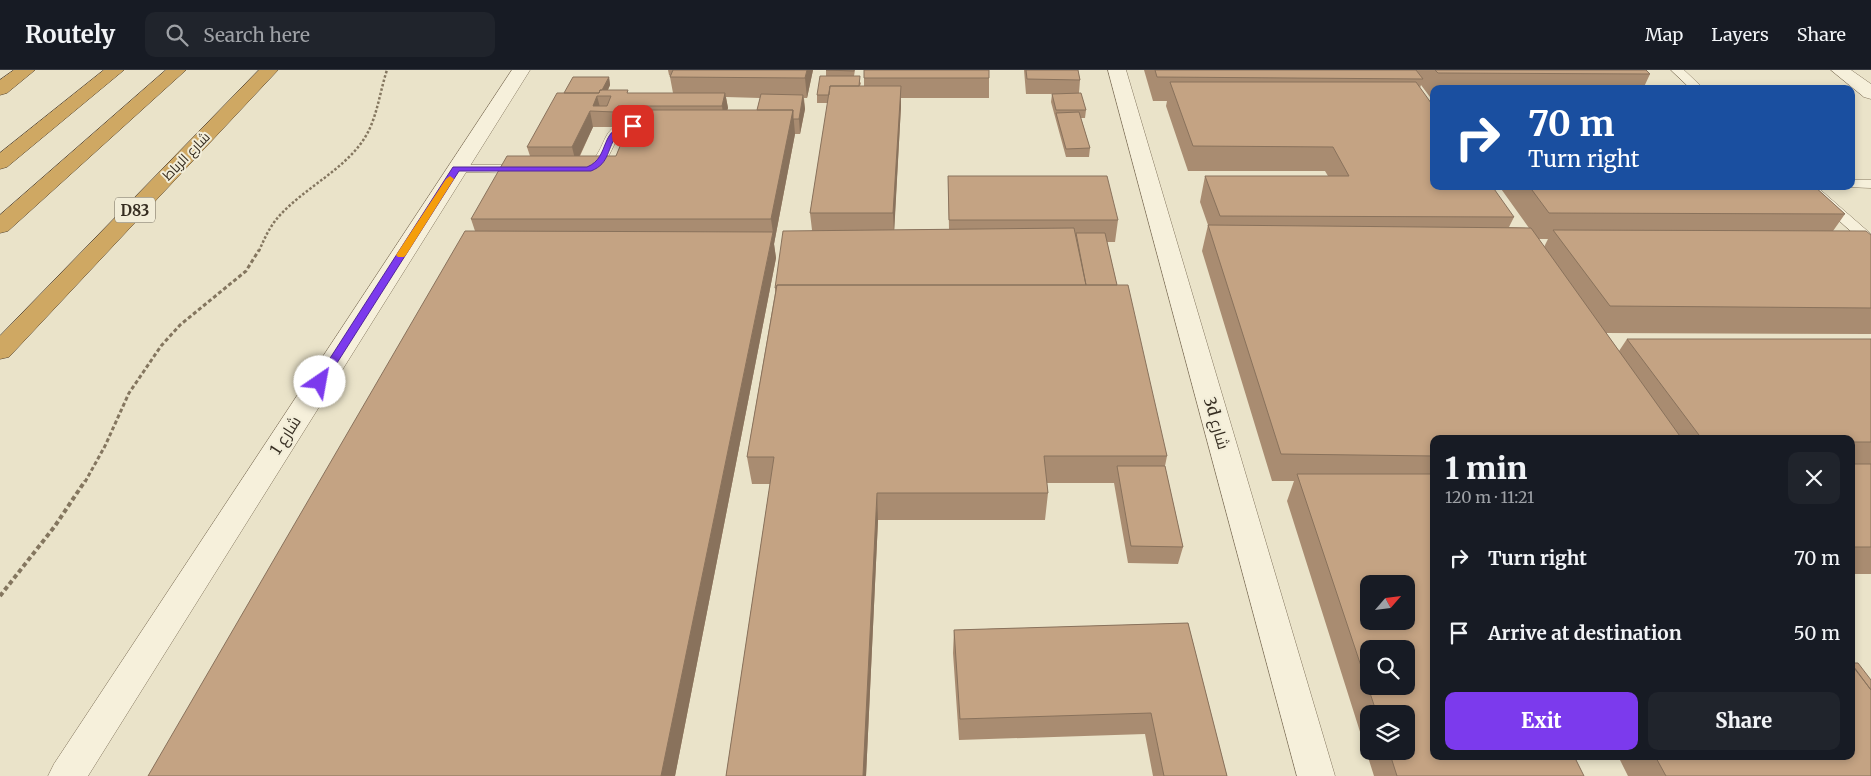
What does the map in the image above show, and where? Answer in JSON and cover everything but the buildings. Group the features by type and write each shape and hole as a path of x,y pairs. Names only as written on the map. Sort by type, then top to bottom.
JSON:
{"highway":[{"path":"0,89 26,70"},
{"path":"0,164 115,70"},
{"path":"0,226 177,70"},
{"name":"شارع الرباط","path":"0,351 269,70"}],"street":[{"name":"شارع 1","path":"67,776 521,70"},
{"name":"3d شارع","path":"1117,70 1316,776"},
{"path":"1840,70 1871,93"}],"lane":[{"path":"1677,70 1694,85"},
{"path":"578,170 597,166 615,132 620,129 633,126 662,126"},
{"path":"456,169 535,169"},
{"path":"1855,184 1871,184"},
{"path":"1812,190 1871,242"}],"path":[{"path":"0,596 42,546 78,495 104,450 121,408 139,375 163,344 193,315 248,269 261,250 271,226 293,203 345,161 363,142 374,123 379,106 380,90 387,70"}],"slow traffic":[{"path":"401,255 450,179"}],"route":[{"path":"320,382 456,169 588,169 597,166 601,161 615,132 633,126"}]}
